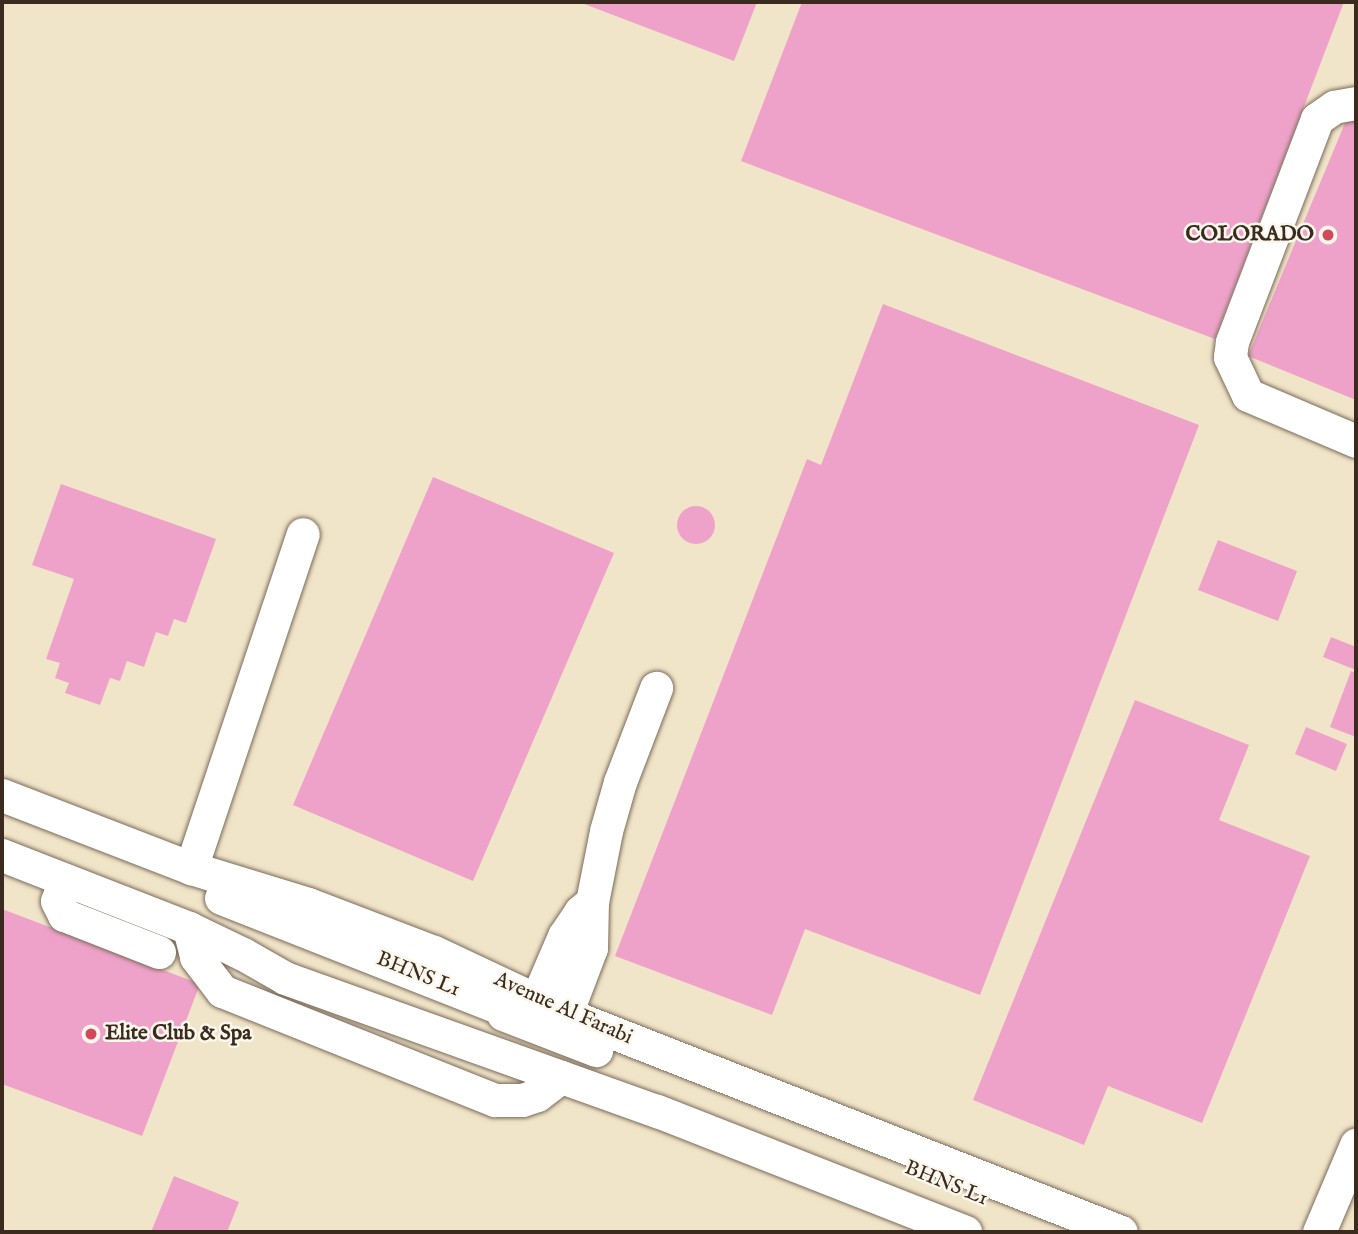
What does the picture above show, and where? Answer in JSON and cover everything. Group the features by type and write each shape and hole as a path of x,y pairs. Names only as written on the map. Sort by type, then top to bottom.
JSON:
{"street":[{"path":"1356,103 1334,107 1317,119 1232,342 1230,357 1248,395 1356,440"},
{"path":"191,868 303,534"},
{"path":"551,1007 591,948 594,929 592,902 620,782 656,688"},
{"name":"Avenue Al Farabi","path":"2,795 191,868 308,904 434,952 551,1007 1121,1232"},
{"name":"BHNS L1","path":"2,816 1060,1232"},
{"name":"BHNS L1","path":"2,816 1069,1232"},
{"path":"2,855 189,928 285,978 657,1111 965,1232"},
{"path":"65,880 57,901 64,915 159,952"},
{"path":"189,928 196,957 222,991 495,1100 509,1101 537,1095 561,1077"},
{"path":"377,1052 392,1018"},
{"path":"1319,1232 1356,1146"}],"building":[{"path":"579,2 757,2 734,61"},
{"path":"802,2 1344,2 1215,339 741,161"},
{"name":"COLORADO","path":"1350,111 1356,114 1356,400 1248,356"},
{"path":"883,304 1199,425 980,995 805,929 772,1015 615,956 807,459 821,465"},
{"path":"433,477 614,553 473,881 293,805"},
{"path":"61,484 216,539 186,623 174,619 168,636 156,632 144,667 127,661 120,681 110,678 100,705 65,693 69,683 55,678 60,663 46,659 74,579 32,565"},
{"path":"696,506 710,511 715,525 710,539 696,544 682,539 677,525 682,511"},
{"path":"1218,540 1297,571 1278,621 1198,590"},
{"path":"1331,637 1356,647 1356,670 1323,657"},
{"path":"1351,671 1356,673 1356,737 1330,727"},
{"path":"1135,700 1249,745 1219,820 1310,856 1202,1123 1108,1086 1084,1145 973,1100"},
{"path":"1306,727 1347,744 1336,771 1295,754"},
{"name":"Elite Club & Spa","path":"2,909 200,984 142,1136 2,1084"},
{"path":"174,1176 239,1202 227,1232 151,1232"}],"place":[{"name":"COLORADO","path":"1328,235"},
{"name":"Elite Club & Spa","path":"91,1034"}]}
